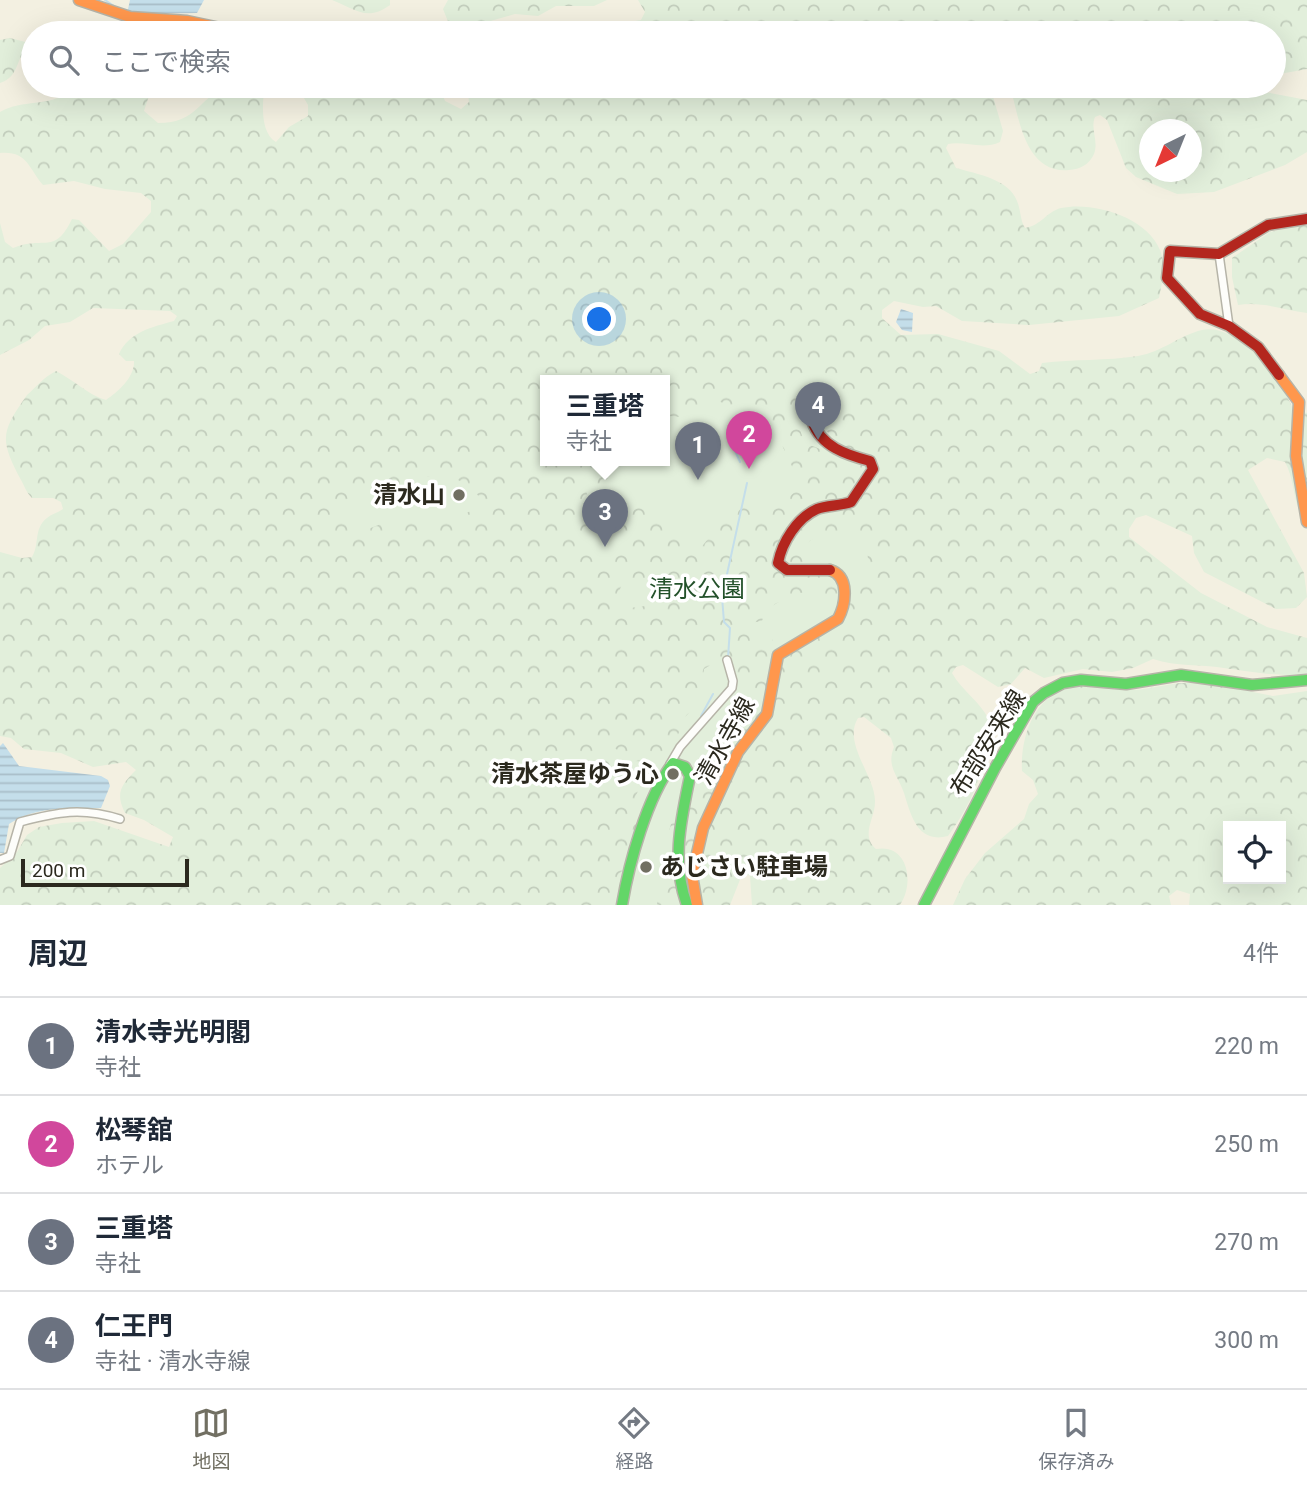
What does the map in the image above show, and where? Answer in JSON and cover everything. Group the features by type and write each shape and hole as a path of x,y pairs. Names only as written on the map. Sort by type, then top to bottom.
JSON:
{"main road":[{"path":"79,0 130,17 187,21"},
{"path":"1307,219 1268,225 1219,254 1170,251 1167,278 1200,314 1229,326 1265,355 1299,402 1296,456 1307,522"},
{"name":"清水寺線","path":"697,905 692,875 703,828 738,752 767,714 778,655 838,619 844,611 844,583 834,570 787,570 778,563 779,555 788,540 806,517 822,508 851,502 869,480 873,469 870,461 841,454 814,426 810,418 810,393"},
{"name":"布部安来線","path":"924,905 989,778 1033,702 1044,693 1063,683 1081,680 1126,684 1181,675 1252,685 1307,680"},
{"name":"清水寺線","path":"622,905 638,842 670,764 681,765 690,776 677,845 677,863 687,905"}],"street":[{"path":"1219,254 1229,326"},
{"path":"670,764 680,747 732,688 733,681 727,660"},
{"path":"0,860 10,856 20,822 51,814 92,810 120,819"}],"green space":[{"path":"332,0 390,0 390,5 368,13"},
{"path":"448,0 607,0 594,6 556,6 538,16 515,14 490,21 448,21 443,9"},
{"path":"638,0 1307,0 1307,69 1286,73 1286,21 635,21 641,20 645,12"},
{"path":"10,38 21,41 21,57 11,77 0,83 0,40"},
{"path":"1286,96 1307,100 1307,152 1285,165 1214,192 1177,194 1148,182 1202,182 1202,119 1139,119 1139,178 1126,168 1107,120 1100,115 1095,117 1093,126 1096,144 1094,154 1087,164 1080,167 1069,170 1054,169 1042,163 1026,142 1013,98"},
{"path":"148,98 144,111 158,123 181,119 209,98 264,98 265,125 267,132 276,142 289,127 308,116 308,105 304,98 444,98 461,109 469,102 468,98 993,98 1003,131 1000,142 987,145 948,144 946,148 956,168 991,178 1007,187 1017,201 1025,228 1056,210 1074,206 1103,210 1131,220 1153,238 1160,250 1163,268 1159,298 1119,316 1029,325 962,321 936,306 923,307 894,301 882,310 882,318 901,335 938,334 999,351 1030,374 1039,371 1042,363 1114,359 1147,354 1202,330 1216,330 1244,344 1269,369 1293,409 1307,413 1307,524 1299,510 1285,462 1267,458 1248,470 1304,573 1307,597 1296,608 1276,609 1204,572 1194,553 1192,536 1146,515 1136,518 1129,529 1129,537 1201,593 1267,627 1307,638 1307,674 1265,674 1153,659 1133,668 1112,672 1083,669 1044,678 1025,668 1011,684 998,687 963,665 956,667 952,673 985,713 990,730 979,779 969,803 948,836 938,837 923,832 913,819 892,766 894,747 891,738 864,717 858,718 854,738 871,782 875,802 869,838 876,849 895,852 906,866 907,886 900,905 752,905 750,876 743,872 730,905 657,905 662,861 679,803 684,790 724,729 738,694 738,678 731,662 719,660 704,669 700,702 685,717 667,758 660,762 634,761 610,745 605,747 607,755 628,765 636,773 642,784 636,795 647,813 626,867 618,875 620,888 610,905 581,905 569,894 562,900 561,905 0,905 0,868 17,852 27,835 39,827 94,821 169,847 173,837 144,820 125,813 120,800 121,790 136,770 126,762 93,767 61,753 24,749 11,738 0,736 0,552 22,558 32,557 43,522 63,509 61,502 53,498 32,498 28,494 9,455 6,437 8,428 27,395 56,371 93,395 106,400 129,378 134,367 134,361 126,361 119,354 123,347 135,335 174,321 177,316 170,311 93,308 70,322 45,326 29,340 0,355 0,223 5,242 13,248 54,241 66,230 72,219 79,220 109,251 123,244 151,212 151,201 141,193 105,189 74,181 43,185 22,158 0,153 0,112 53,100","holes":["540,375 670,375 670,416 695,415 712,399 729,405 752,402 780,441 792,467 797,485 793,493 782,502 760,501 740,506 725,519 699,550 686,551 653,506 642,500 630,506 625,513 621,549 613,557 598,564 588,540 593,533 606,528 586,490 605,481 620,466 540,466","803,403 831,436 840,452 836,455 811,445 803,438 797,413 798,406","441,474 453,478 473,490 478,495 481,506 458,517 409,522 391,520 358,533 347,527 344,515 366,494 389,492 410,480","831,533 858,533 866,548 866,578 851,599 843,596 849,581 844,576 830,566 805,561 801,555 808,542","626,577 632,583 635,596 647,595 649,601 645,606 622,609 620,589","814,590 829,598 837,595 849,614 797,648 788,661 772,663 773,634 750,632 745,624 762,621 766,610 792,595"]},
{"path":"1307,226 1307,313 1264,305 1238,305 1232,277 1232,258 1270,232"},
{"name":"清水公園","path":"793,314 892,572 710,905 551,905 397,546 342,530 346,486 506,389 540,380 540,466 670,466 670,375 560,375"},
{"path":"1180,683 1207,683 1273,696 1307,691 1307,905 1189,905 1190,894 1177,890 1169,896 1171,905 953,905 965,879 985,853 1024,819 1029,804 1038,794 1033,780 1022,771 1022,757 1028,729 1041,705 1051,695 1078,685 1120,690"}],"water":[{"path":"130,0 204,0 197,13 127,14"},
{"path":"901,309 913,313 912,332 902,330 896,322"},
{"path":"3,743 19,766 101,776 108,780 110,786 101,808 53,809 19,818 9,824 4,853 0,853 0,746"}],"waterway":[{"path":"105,0 117,8"},
{"path":"730,440 740,462"},
{"path":"728,658 730,628 724,622 722,597 747,483"},
{"path":"701,716 713,694"}],"traffic: fast":[{"path":"924,905 995,768 1033,702 1044,693 1063,683 1081,680 1126,684 1181,675 1252,685 1307,680"},
{"path":"622,905 640,831 655,794 673,763 685,767 690,776 679,841 679,872 687,905"}],"traffic: slow":[{"path":"79,0 130,17 187,21"},
{"path":"1279,375 1299,402 1296,456 1307,522"},
{"path":"697,905 692,875 703,828 738,752 767,714 778,655 838,619 841,613 843,584 841,578 830,570"}],"traffic: jam":[{"path":"1279,375 1258,347 1229,326 1200,314 1167,278 1170,251 1219,254 1268,225 1307,219"},
{"path":"810,393 811,418 816,430 828,444 844,453 870,461 873,469 851,502 817,509 803,518 787,539 778,563 787,570 830,570"}],"place":[{"name":"仁王門","path":"818,440"},
{"name":"松琴舘","path":"749,469"},
{"name":"清水寺光明閣","path":"698,480"},
{"name":"清水山","path":"459,495"},
{"name":"三重塔","path":"605,547"},
{"name":"清水茶屋ゆう心","path":"673,774"},
{"name":"あじさい駐車場","path":"646,867"}]}
